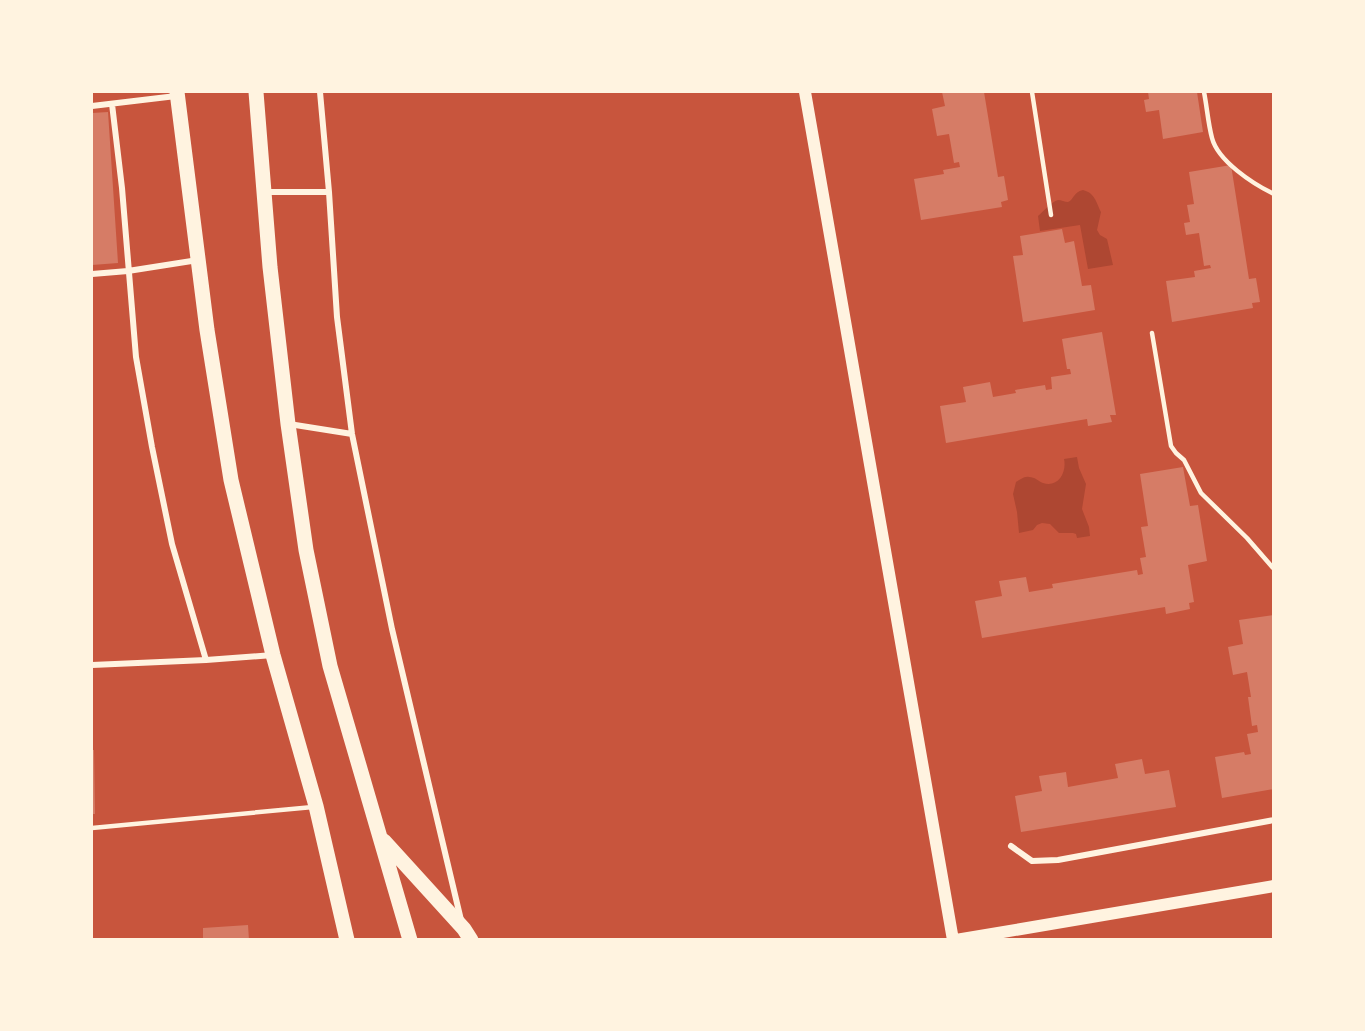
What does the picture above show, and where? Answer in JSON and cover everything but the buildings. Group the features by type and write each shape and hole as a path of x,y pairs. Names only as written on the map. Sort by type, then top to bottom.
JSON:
{"main road":[{"path":"256,92 270,267 288,424 306,550 330,666 410,939"},
{"path":"805,92 954,939 1274,886"},
{"path":"177,94 207,330 231,480 273,655 316,807 347,939"},
{"path":"380,837 467,934"}],"street":[{"path":"320,92 338,317 352,434 392,629 467,934"},
{"path":"92,106 177,94"},
{"path":"112,104 122,188 136,357 172,544 206,660"},
{"path":"264,192 329,192"},
{"path":"92,274 198,260"},
{"path":"288,424 352,434"},
{"path":"92,665 273,655"},
{"path":"1011,846 1032,861 1058,860 1274,820"}],"lane":[{"path":"1032,92 1050,215"},
{"path":"1204,92 1212,140 1221,154 1245,178 1274,194"},
{"path":"1152,333 1172,446 1184,460 1201,493 1247,538 1274,569"},
{"path":"92,828 316,807"}],"shaded area":[{"path":"1083,190 1093,196 1101,212 1097,230 1107,239 1113,265 1088,269 1080,225 1040,231 1038,216 1055,201 1068,202 1077,192"},
{"path":"1077,457 1086,484 1082,509 1090,536 1077,538 1076,534 1059,533 1050,524 1042,523 1033,530 1019,533 1013,494 1016,482 1027,477 1043,483 1053,483 1063,474 1064,459"}]}
